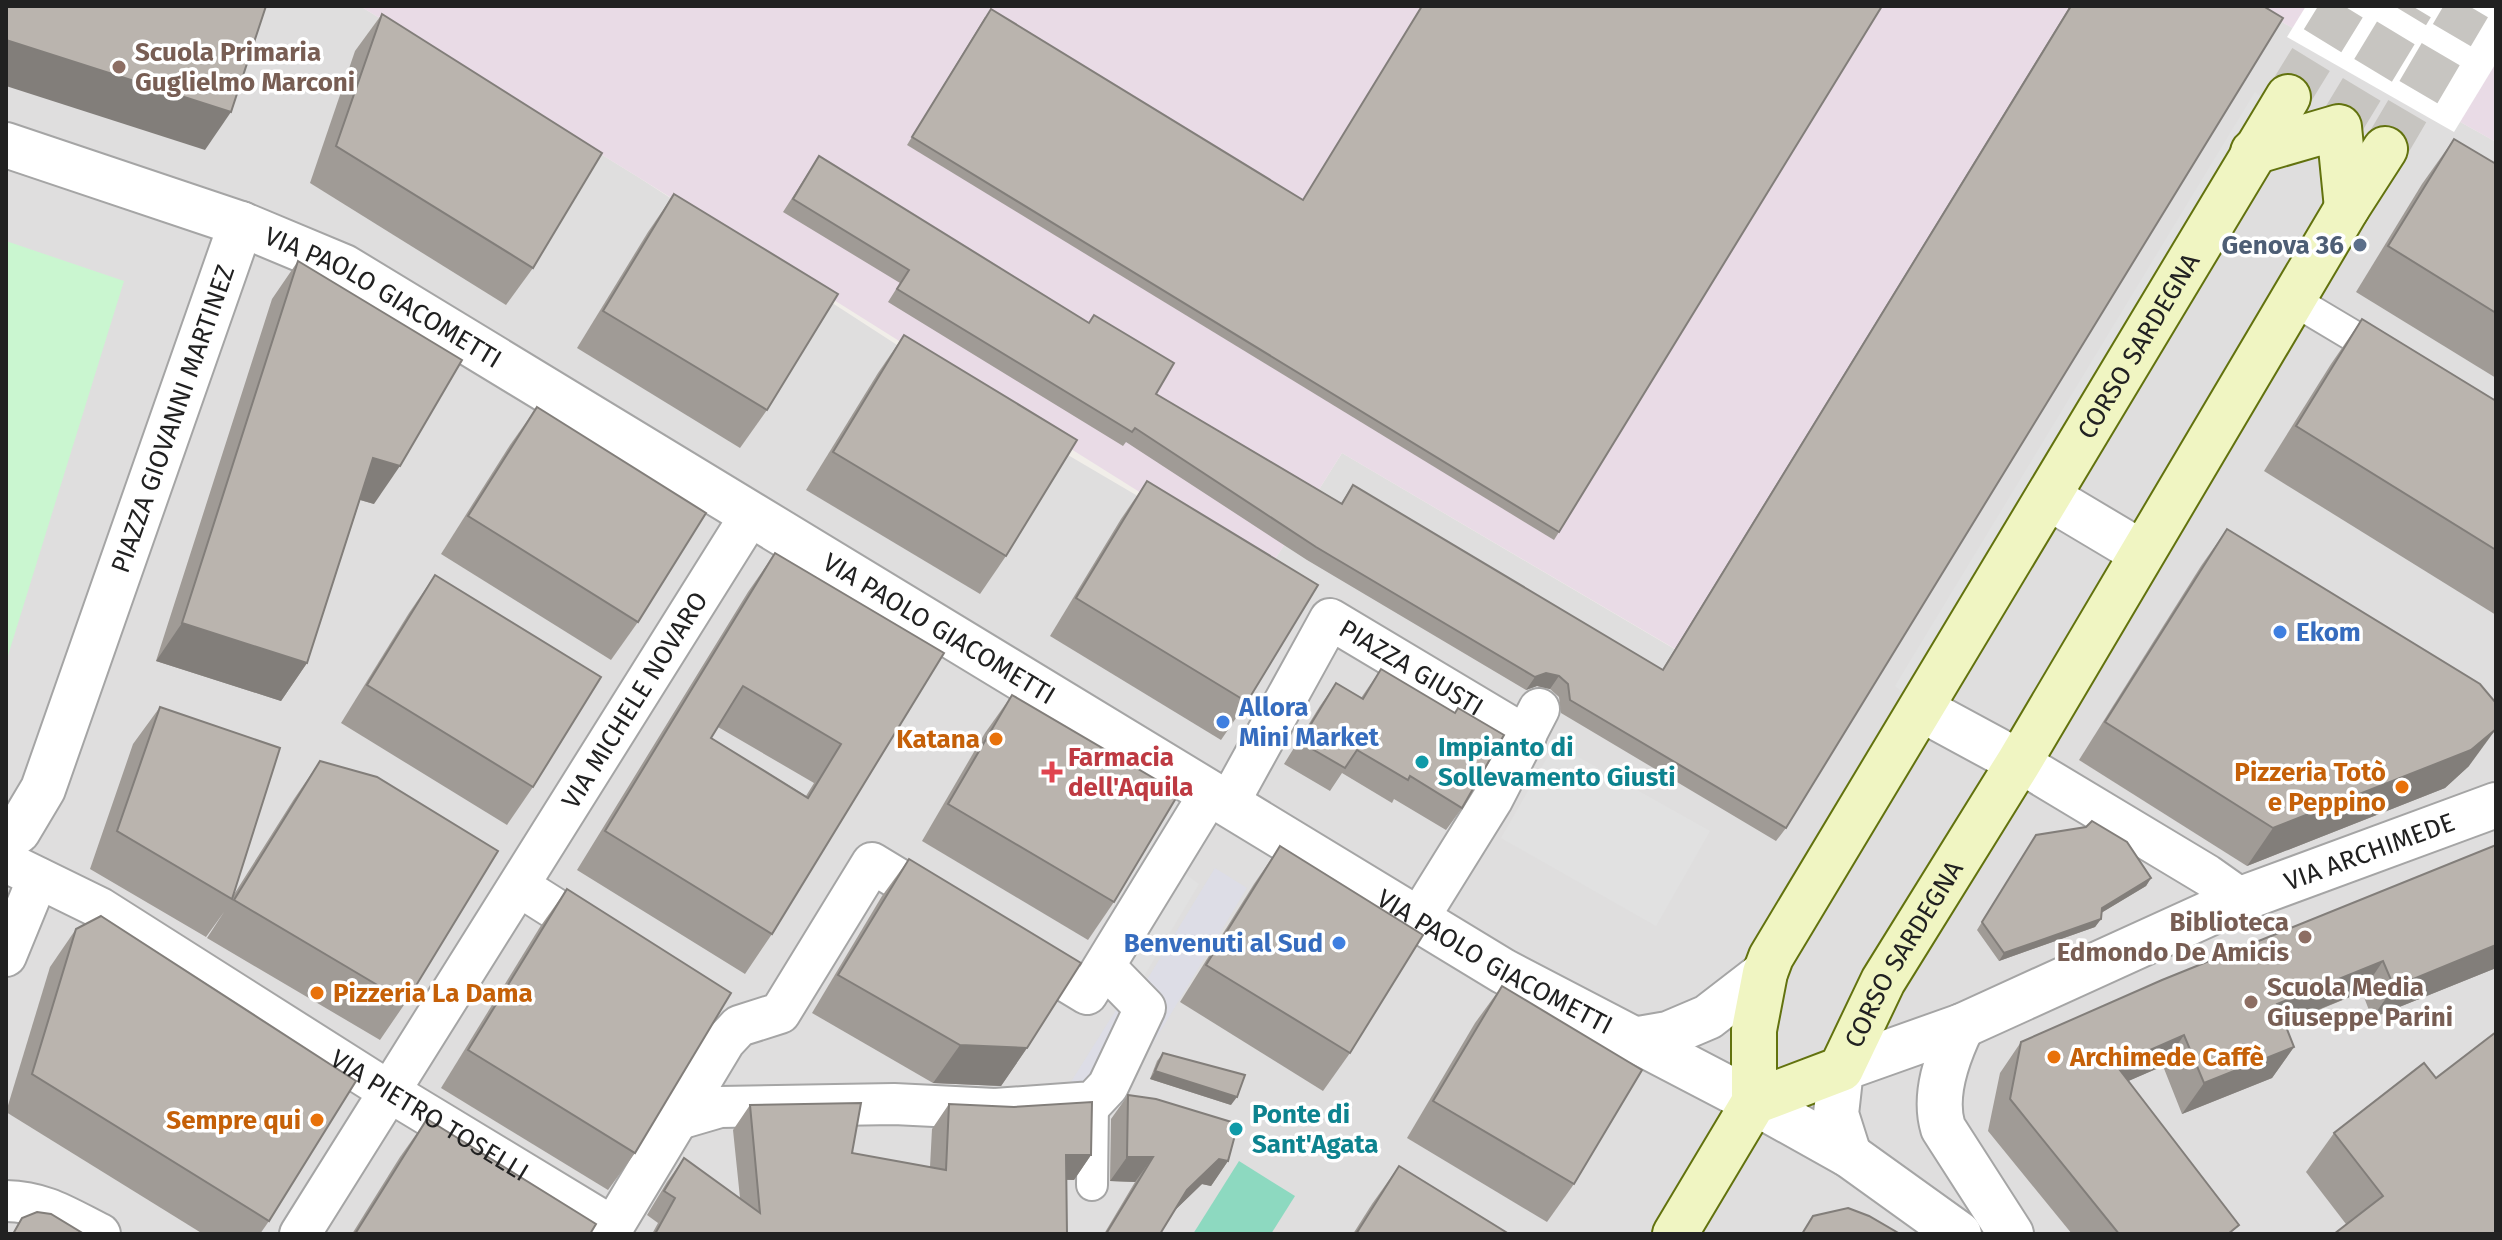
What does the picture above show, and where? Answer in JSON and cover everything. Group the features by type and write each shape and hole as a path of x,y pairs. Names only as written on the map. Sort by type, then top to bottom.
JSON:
{"main road":[{"name":"CORSO SARDEGNA","path":"2288,97 1771,957 1754,1030 1754,1102 1841,1069 1883,981 2019,762 2385,149"},
{"path":"2253,152 2339,127 2347,208"},
{"path":"1675,1234 1754,1102"}],"street":[{"path":"6,145 241,224"},
{"name":"VIA PAOLO GIACOMETTI","path":"241,224 344,267 1503,971 1633,1040"},
{"name":"PIAZZA GIOVANNI MARTINEZ","path":"6,840 18,831 43,789 241,224"},
{"path":"2293,300 2405,366"},
{"path":"2048,497 2142,553"},
{"name":"VIA MICHELE NOVARO","path":"300,1234 750,516"},
{"name":"PIAZZA GIUSTI","path":"1219,798 1330,619 1532,722 1492,800 1418,919"},
{"path":"1921,709 2019,762 2194,867 2241,899"},
{"path":"1092,1185 1098,1098 1145,1008 1105,967 1219,798"},
{"name":"VIA ARCHIMEDE","path":"1841,1069 1962,1026 2241,899 2496,805"},
{"name":"VIA PIETRO TOSELLI","path":"22,870 100,908 390,1092 613,1227 725,1041 726,1018 780,1013 872,863 1087,994 1105,967"},
{"path":"6,956 22,870"},
{"path":"519,886 635,960"},
{"path":"1633,1040 1668,1034 1708,1017 1765,973"},
{"path":"1962,1026 1947,1062 1938,1113 1943,1128 2011,1234"},
{"path":"1633,1040 1849,1155 1959,1234"},
{"path":"1841,1069 1836,1114 1849,1155"},
{"path":"679,1119 720,1107 894,1104 995,1109 1098,1098 1144,1101"},
{"path":"6,1201 31,1202 100,1234"}],"shaded area":[{"path":"6,6 360,6 638,177 1056,448 1267,572 1342,453 1822,736 2264,12 2496,142 2496,1234 6,1234"},
{"path":"360,6 2496,6 2496,142 2264,12 1823,736 1342,453 1267,572"},
{"path":"2255,92 2274,108 1916,703 1895,686"},
{"path":"1555,744 1710,831 1656,926 1501,838"},
{"path":"1175,866 1199,884 1140,983 1117,969"},
{"path":"1215,868 1247,888 1129,1083 1069,1085 1121,1002 1131,1006"}],"green space":[{"path":"6,241 124,281 6,662"},
{"path":"1239,1161 1295,1196 1271,1234 1193,1234"}],"pier":[{"path":"2306,6 2496,6 2496,63 2454,132 2287,37"}],"building":[{"name":"Scuola Primaria Guglielmo Marconi","path":"6,6 266,6 231,112 6,40"},
{"path":"1422,6 1882,6 1559,532 912,137 991,9 1303,200"},
{"path":"2071,6 2263,6 2283,18 1786,828 1570,700 1568,684 1559,676 1546,673 1535,677 1316,547 1135,428 1132,432 897,289 909,270 793,199 819,156 1089,323 1094,315 1174,363 1156,394 1342,504 1353,485 1663,670"},
{"path":"382,14 602,153 533,268 336,146"},
{"path":"2454,139 2496,164 2496,313 2388,246"},
{"path":"674,194 838,294 767,410 603,311"},
{"path":"298,261 462,360 400,466 373,458 307,663 182,623"},
{"path":"2362,319 2496,401 2496,550 2296,426"},
{"path":"904,335 1077,440 1006,556 833,452"},
{"path":"537,407 706,513 638,622 468,516"},
{"path":"1147,481 1318,585 1247,702 1076,598"},
{"path":"2227,529 2480,684 2496,703 2496,729 2471,750 2273,828 2105,722"},
{"path":"775,553 944,653 772,934 605,831","holes":["743,686 841,744 808,798 711,738"]},
{"path":"435,575 601,677 533,787 367,685"},
{"name":"Impianto di Sollevamento Giusti","path":"1381,669 1455,713 1458,708 1504,735 1462,808 1410,776 1408,780 1357,750 1345,768 1300,742 1336,683 1363,699"},
{"path":"1012,695 1179,793 1114,902 948,804"},
{"path":"160,707 280,748 232,899 117,831"},
{"path":"320,761 377,777 498,851 406,1002 234,900"},
{"path":"2092,821 2127,842 2151,878 2102,908 2101,919 2004,953 1982,922 2036,835 2086,827"},
{"path":"2496,845 2496,945 2394,987 2383,961 2277,1004 2294,1047 2204,1083 2184,1035 2116,1065 2239,1225 2228,1234 2119,1234 2010,1099 2021,1042 2162,980"},
{"path":"1280,846 1423,935 1350,1053 1206,965"},
{"path":"909,859 1081,963 1027,1048 960,1045 838,975"},
{"path":"567,889 731,993 635,1153 468,1050"},
{"path":"101,916 356,1081 269,1221 32,1074 76,929"},
{"path":"1502,986 1642,1070 1574,1184 1433,1101"},
{"path":"2496,1032 2496,1234 2334,1234 2383,1196 2334,1133 2424,1063 2436,1078"},
{"path":"1163,1053 1245,1075 1237,1097 1155,1071"},
{"path":"1128,1095 1156,1099 1238,1124 1228,1161 1219,1159 1187,1190 1160,1234 1106,1234 1153,1157 1127,1157"},
{"path":"1092,1102 1091,1155 1066,1155 1067,1234 655,1234 675,1198 664,1191 684,1158 760,1213 750,1105 861,1103 852,1153 946,1170 949,1104 1014,1107"},
{"path":"427,1119 596,1224 590,1234 355,1234"},
{"path":"1399,1166 1509,1234 1356,1234"},
{"path":"1848,1208 1900,1234 1802,1234 1813,1216"},
{"path":"37,1212 51,1214 84,1234 13,1234 22,1218"}],"tunnel":[{"path":"2288,97 2344,6"},
{"path":"2339,127 2412,6"},
{"path":"2385,149 2469,6"}],"place":[{"name":"Scuola Primaria Guglielmo Marconi","path":"119,67"},
{"name":"Genova 36","path":"2360,245"},
{"name":"Ekom","path":"2280,632"},
{"name":"Allora Mini Market","path":"1223,722"},
{"name":"Katana","path":"996,739"},
{"name":"Impianto di Sollevamento Giusti","path":"1422,762"},
{"name":"Farmacia dell'Aquila","path":"1052,772"},
{"name":"Pizzeria Totò e Peppino","path":"2402,787"},
{"name":"Biblioteca Edmondo De Amicis","path":"2305,937"},
{"name":"Benvenuti al Sud","path":"1339,943"},
{"name":"Pizzeria La Dama","path":"317,993"},
{"name":"Scuola Media Giuseppe Parini","path":"2251,1002"},
{"name":"Archimede Caffè","path":"2054,1057"},
{"name":"Sempre qui","path":"317,1120"},
{"name":"Ponte di Sant'Agata","path":"1236,1129"}]}
